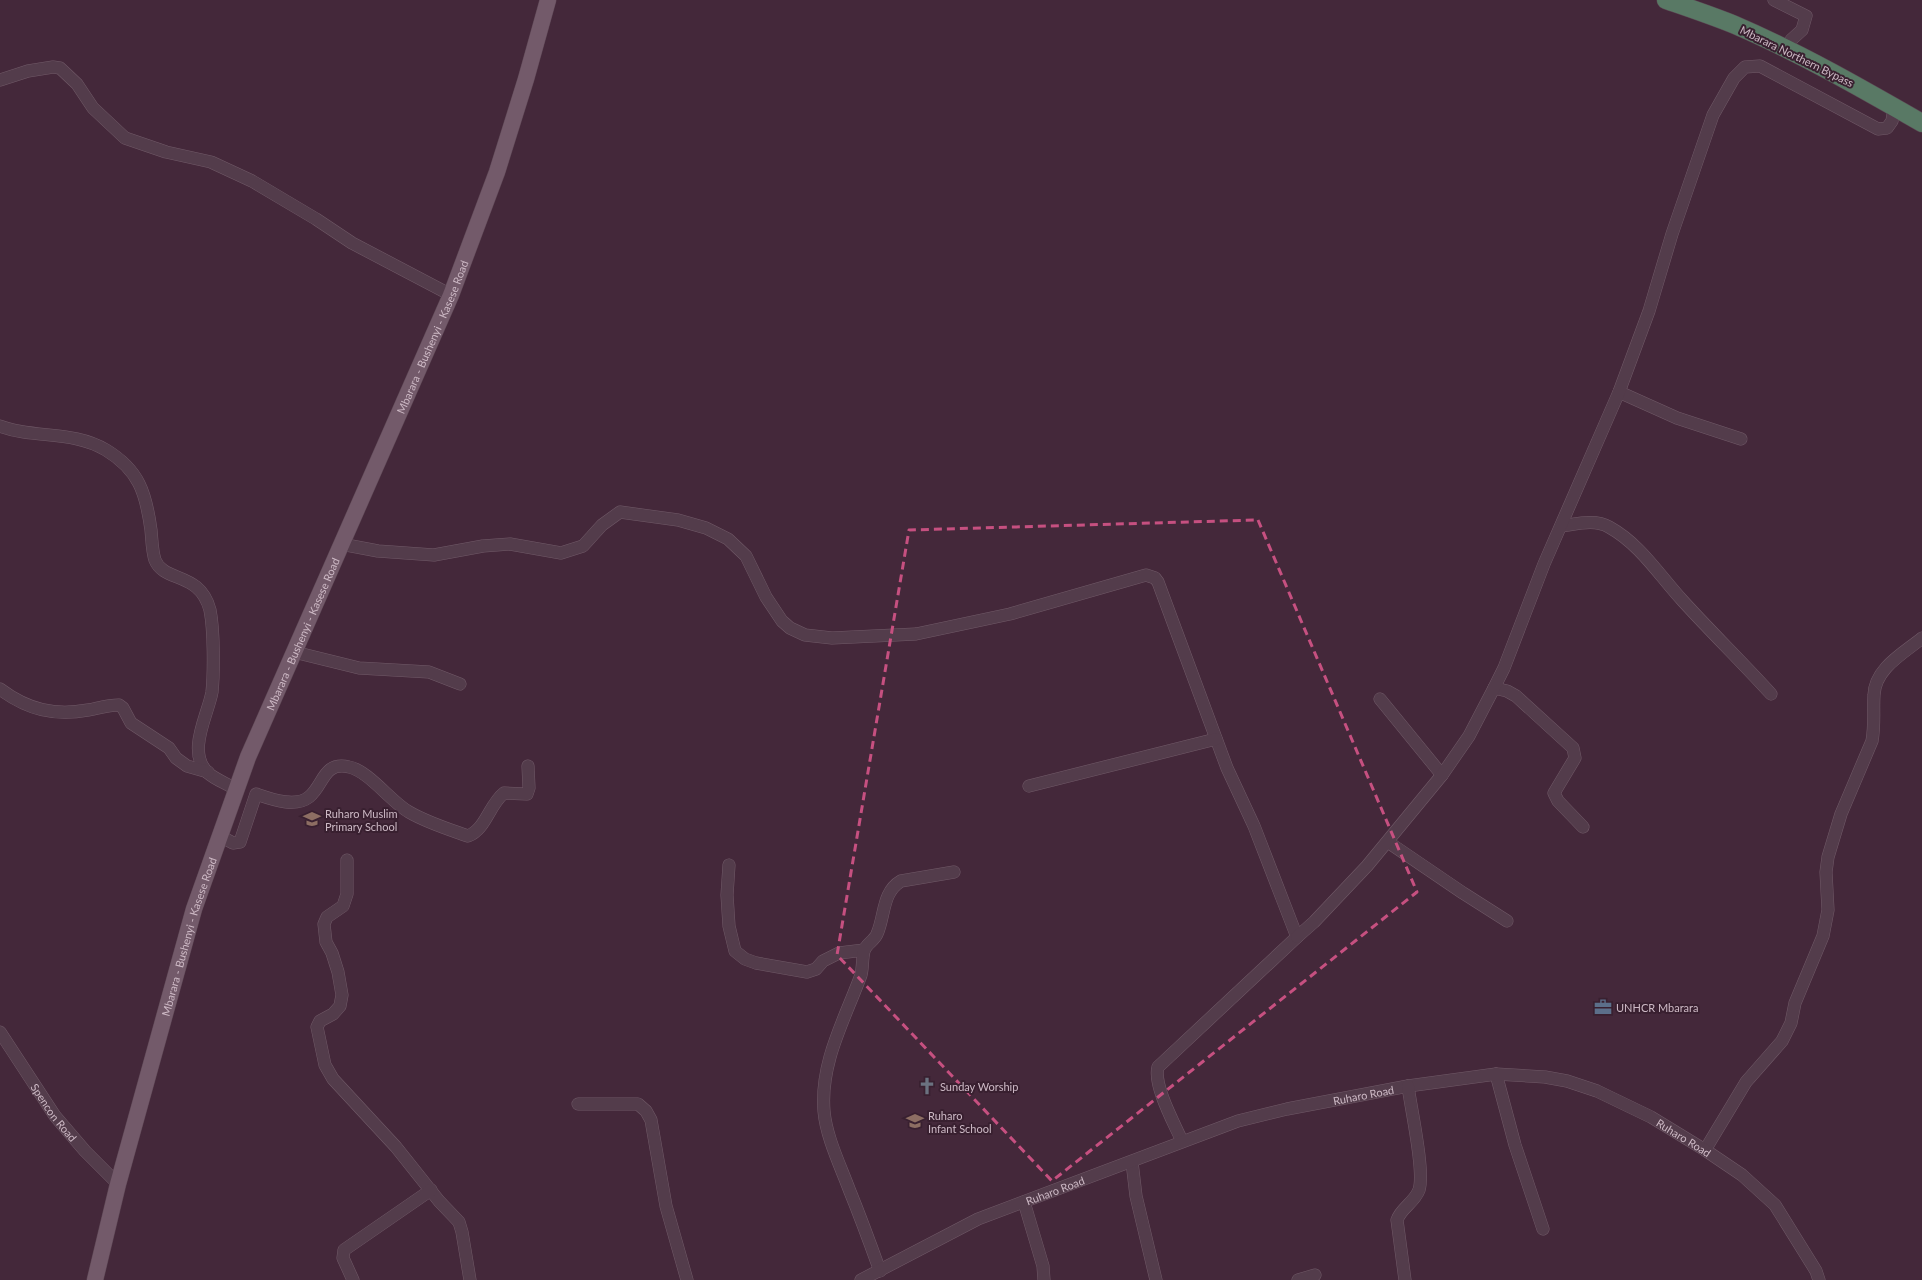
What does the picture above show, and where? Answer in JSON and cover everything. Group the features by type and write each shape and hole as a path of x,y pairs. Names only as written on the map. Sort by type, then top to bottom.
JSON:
{"highway":[{"name":"Mbarara Northern Bypass","path":"1666,0 1734,25 1773,43 1873,93 1922,123"},
{"path":"1699,0 1739,16 1791,40 1831,60 1922,111"}],"main road":[{"name":"Mbarara - Bushenyi - Kasese Road","path":"95,1280 118,1184 194,909 248,757 451,295 497,172 526,79 548,0"}],"street":[{"path":"1774,0 1806,16 1802,30 1791,40"},
{"path":"1182,1141 1163,1095 1157,1076 1158,1067 1202,1024 1251,982 1334,902 1388,842 1442,775 1469,736 1494,688 1504,668 1544,564 1619,392 1649,311 1672,234 1713,114 1722,97 1740,71 1745,67 1760,66 1878,129 1887,128 1892,121 1894,107"},
{"path":"0,80 28,71 53,67 60,68 77,84 93,108 125,138 166,152 211,162 252,181 316,219 352,243 451,295"},
{"path":"1619,392 1677,418 1741,439"},
{"path":"0,426 80,439 105,449 127,466 135,475 142,487 150,522 155,558 158,566 163,572 193,583 204,596 210,610 213,657 212,692 199,736 199,753 208,772"},
{"path":"341,544 378,551 434,555 483,546 510,544 561,553 584,546 602,525 620,512 678,520 706,528 728,539 746,556 766,597 782,621 790,628 805,635 832,638 916,634 1010,614 1150,575 1158,582 1216,739 1254,826 1297,938"},
{"path":"1561,526 1592,522 1601,524 1621,535 1642,553 1683,601 1771,694"},
{"path":"1705,1150 1746,1082 1786,1034 1795,1003 1823,936 1828,910 1826,872 1828,857 1841,814 1872,740 1874,729 1874,693 1876,682 1885,668 1922,638"},
{"path":"294,652 359,668 429,672 460,684"},
{"path":"1494,688 1507,691 1516,696 1574,748 1575,758 1554,793 1558,801 1583,827"},
{"path":"0,689 31,706 48,712 66,714 119,705 123,708 132,723 169,748 176,758 187,766 208,772 237,790"},
{"path":"1380,699 1442,775"},
{"path":"1029,786 1216,739"},
{"path":"220,836 233,843 240,842 256,794 282,801 298,802 308,798 316,789 322,777 332,768 342,766 350,767 362,772 408,812 432,824 468,836 478,830 496,799 504,793 527,794 529,788 528,766"},
{"path":"1388,842 1462,893 1507,921"},
{"path":"347,860 347,894 343,906 327,917 324,924 326,942 332,953 338,972 342,995 340,1006 333,1014 320,1021 317,1027 325,1064 333,1079 396,1146 459,1222 470,1280"},
{"path":"729,865 727,895 729,926 735,951 744,959 756,963 806,972 816,968 824,961 839,953 864,950"},
{"path":"871,1277 824,1113 823,1092 826,1069 861,973 864,950 877,934 889,892 893,885 901,881 954,872"},
{"name":"Spencon Road","path":"0,1032 55,1116 118,1184"},
{"path":"1496,1074 1515,1145 1543,1229"},
{"name":"Ruharo Road","path":"871,1277 978,1219 1132,1162 1182,1141 1245,1119 1408,1086 1496,1074 1544,1077 1568,1081 1597,1091 1651,1117 1705,1150 1742,1175 1775,1205 1816,1271 1819,1280"},
{"path":"1405,1280 1397,1220 1401,1213 1416,1196 1421,1175 1408,1086"},
{"path":"578,1104 638,1104 646,1111 654,1134 666,1206 687,1280"},
{"path":"1132,1162 1136,1196 1156,1280"},
{"path":"353,1280 343,1258 344,1250 431,1190"},
{"path":"1024,1202 1042,1260 1044,1280"},
{"path":"1298,1280 1315,1275"}],"highlighted area":[{"path":"1258,520 1417,892 1052,1181 837,955 909,530"}],"place":[{"name":"Ruharo Muslim Primary School","path":"312,819"},
{"name":"UNHCR Mbarara","path":"1603,1007"},
{"name":"Sunday Worship","path":"927,1086"},
{"name":"Ruharo Infant School","path":"915,1121"}]}
